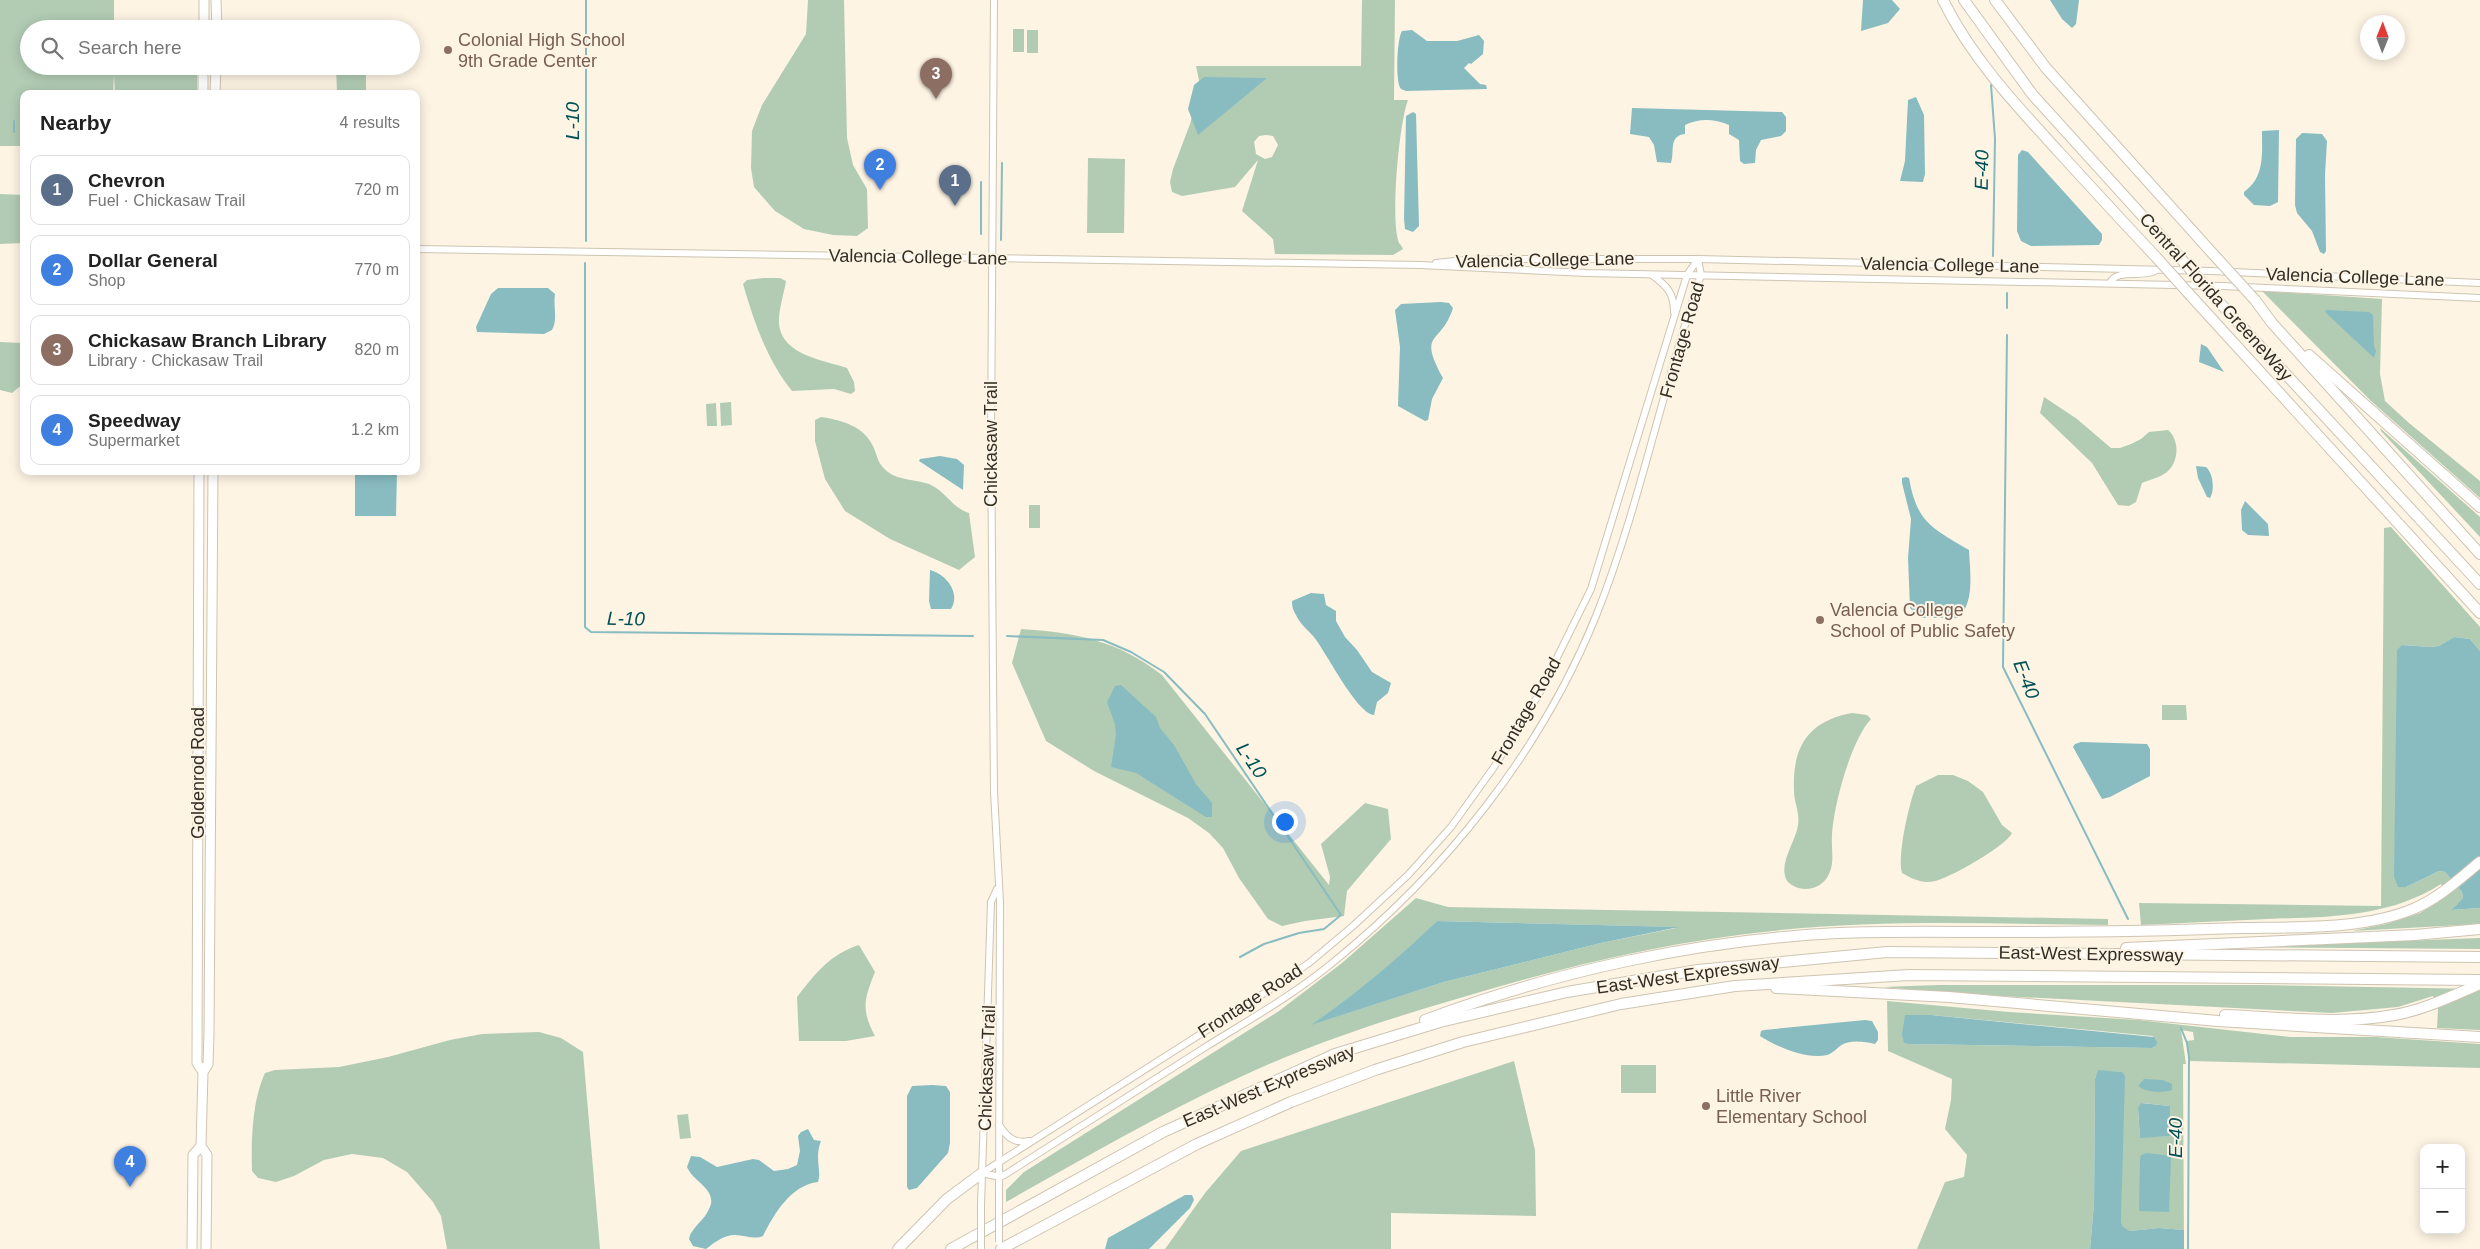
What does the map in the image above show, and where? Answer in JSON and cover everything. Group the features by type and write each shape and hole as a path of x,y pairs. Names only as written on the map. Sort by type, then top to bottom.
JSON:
{"highway":[{"path":"1943,0 1953,20 1986,68 2021,110 2480,612"},
{"name":"Central Florida GreeneWay","path":"1964,0 2032,94 2219,302 2480,584"},
{"name":"Central Florida GreeneWay","path":"1995,0 2046,68 2256,300 2272,323 2480,554"},
{"path":"2272,323 2480,507"},
{"path":"2444,572 2480,608"},
{"path":"1335,1054 1459,1008 1559,978 1692,949 1837,933 2128,932 2315,926 2371,920 2413,909 2445,891 2480,862"},
{"path":"2020,954 2415,935 2480,929"},
{"name":"East-West Expressway","path":"951,1249 1163,1132 1335,1054 1440,1022 1567,992 1698,970 1887,952 2480,957"},
{"name":"East-West Expressway","path":"1000,1249 1197,1144 1291,1102 1375,1070 1463,1042 1621,1004 1735,986 1909,975 2480,982"},
{"path":"2097,1009 2341,1019 2394,1015 2435,1004 2480,982"},
{"path":"1735,986 1949,997 2218,1021 2480,1037"},
{"path":"898,1249 947,1200 982,1173"}],"main road":[{"path":"216,0 217,20"},
{"path":"204,3 214,20"},
{"path":"204,3 204,20"},
{"path":"203,75 203,90"},
{"path":"215,90 216,75"},
{"name":"Goldenrod Road","path":"199,475 197,1063 203,1072"},
{"path":"210,475 213,482"},
{"name":"Goldenrod Road","path":"206,1249 207,1155 201,1146 203,1072 208,1064 214,475"},
{"path":"199,688 211,707"},
{"path":"198,708 205,713 211,723"},
{"path":"198,873 210,886"},
{"path":"197,892 210,906"},
{"path":"197,1015 202,1021 202,1047 208,1056"},
{"name":"Goldenrod Road","path":"192,1249 194,1155 201,1146"}],"street":[{"name":"Chickasaw Trail","path":"994,0 992,526 994,801 1000,902 1000,1249"},
{"name":"Valencia College Lane","path":"420,249 1420,265 1532,272 2110,283 2480,298"},
{"name":"Valencia College Lane","path":"1420,265 1464,260 1698,259 2156,270 2480,283"},
{"name":"Frontage Road","path":"982,1173 1243,1008 1309,963 1353,926 1408,875 1452,827 1494,767 1539,694 1590,589 1688,275 1698,259"},
{"name":"Frontage Road","path":"1000,1177 1267,1008 1330,965 1403,899 1481,814 1554,704 1596,618 1630,520 1702,275 1698,259"},
{"path":"2110,283 2118,275 2147,275 2156,270"},
{"path":"1652,275 1670,289 1674,300 1674,319"},
{"name":"Chickasaw Trail","path":"981,1249 991,902 998,888"},
{"path":"1000,1125 1011,1139 1022,1142 1033,1140"},
{"path":"982,1173 1000,1177"}],"green space":[{"path":"0,0 114,0 114,20 20,20 20,75 114,75 113,90 20,90 20,146 0,146"},
{"path":"808,0 844,0 847,138 853,165 867,189 868,228 857,236 833,235 804,229 775,211 754,187 751,168 752,131 762,105 806,34"},
{"path":"1362,0 1395,0 1394,100 1408,100 1399,150 1395,215 1396,232 1403,249 1393,255 1275,254 1273,239 1242,211 1258,160 1235,187 1182,196 1172,192 1170,182 1173,169 1190,124 1200,85 1196,66 1361,66","holes":["1259,136 1273,136 1278,145 1272,157 1265,159 1256,154 1254,142"]},
{"path":"1013,29 1024,29 1024,52 1013,52"},
{"path":"1027,30 1038,30 1038,53 1027,53"},
{"path":"114,75 197,75 197,90 115,90"},
{"path":"336,75 366,75 366,90 337,90"},
{"path":"1088,158 1125,159 1124,233 1087,233"},
{"path":"0,194 20,195 20,243 0,244"},
{"path":"780,278 786,281 780,308 779,324 782,334 788,343 805,355 847,368 854,382 855,391 851,394 834,389 792,391 768,354 743,284 747,280"},
{"path":"2262,291 2382,299 2380,374 2385,401 2480,481 2480,498 2371,401"},
{"path":"0,342 20,343 20,386 12,393 0,390"},
{"path":"2044,397 2077,419 2111,448 2120,448 2131,444 2149,432 2168,430 2175,439 2176,457 2174,463 2164,474 2142,483 2136,502 2129,506 2118,505 2092,463 2040,413"},
{"path":"731,402 732,425 721,426 720,403"},
{"path":"716,403 717,426 707,426 706,404"},
{"path":"821,417 844,422 858,429 869,439 884,469 892,475 935,487 958,507 969,513 975,557 959,570 890,539 845,511 825,479 815,441 815,420"},
{"path":"2380,428 2480,517 2480,537 2381,431"},
{"path":"1029,505 1040,505 1040,528 1029,528"},
{"path":"2391,527 2480,627 2480,651 2470,639 2454,637 2439,646 2402,645 2406,887 2439,871 2445,872 2462,892 2463,898 2451,910 2480,908 2480,924 2352,931 2386,924 2420,913 2448,895 2441,884 2400,904 2357,914 2141,925 2139,903 2381,906 2384,528"},
{"path":"1021,629 1041,630 1096,640 1113,646 1146,663 1162,675 1329,885 1330,877 1321,844 1365,803 1388,809 1391,839 1347,891 1344,916 1282,926 1268,919 1239,878 1223,848 1209,833 1188,818 1094,771 1046,741 1012,663"},
{"path":"2162,705 2186,705 2187,720 2162,720"},
{"path":"1852,713 1867,715 1871,719 1857,742 1844,774 1833,824 1831,869 1820,885 1809,889 1800,888 1791,885 1787,881 1784,872 1786,859 1798,825 1794,791 1796,761 1806,738 1814,730 1824,722"},
{"path":"1938,775 1953,775 1968,781 1983,792 2002,825 2012,833 2000,846 1964,868 1942,879 1930,882 1914,879 1902,873 1901,855 1907,817 1916,786"},
{"path":"1416,898 1448,907 2108,919 2108,925 1940,923 1814,927 1693,942 1576,966 1403,1015 1291,1055 1177,1108 1006,1202 1006,1190 1024,1172 1279,1011 1342,963","holes":["1437,921 1675,927 1601,943 1444,982 1313,1024 1357,994 1407,951"]},
{"path":"2480,938 2480,949 2241,947"},
{"path":"859,945 875,972 866,997 866,1011 875,1036 846,1041 799,1041 797,997 831,959"},
{"path":"1938,985 2262,985 2480,989 2480,1030 2437,1028 2438,1009 2433,996 2398,1007 2332,1013 1943,993 1883,987"},
{"path":"1887,1001 2009,1012 2138,1020 2290,1037 2375,1037 2480,1044 2480,1068 2189,1061 2186,1041 2194,1040 2193,1032 2181,1030 2186,1064 2183,1064 2184,1230 2159,1228 2130,1231 2123,1228 2121,1221 2122,1072 2098,1071 2095,1079 2094,1204 2090,1249 1917,1249 1945,1182 1964,1177 1967,1155 1945,1129 1951,1100 1952,1079 1888,1051","holes":["1905,1015 1931,1015 2153,1036 2156,1046 2152,1048 1909,1044","2142,1103 2170,1106 2171,1136 2140,1137 2138,1109"]},
{"path":"539,1032 561,1038 583,1052 600,1249 447,1249 441,1216 433,1202 407,1172 383,1158 352,1154 324,1160 294,1176 276,1182 258,1178 252,1171 252,1134 255,1108 265,1073 275,1070 339,1067 482,1034"},
{"path":"1514,1061 1535,1150 1536,1216 1391,1213 1391,1249 1165,1249 1205,1193 1241,1151"},
{"path":"1621,1065 1656,1065 1656,1093 1621,1093"},
{"path":"688,1114 691,1138 680,1139 677,1115"}],"water":[{"path":"1863,0 1892,0 1900,9 1888,23 1861,31"},
{"path":"2050,0 2079,0 2076,24 2072,28 2062,19"},
{"path":"1412,30 1427,41 1457,41 1479,35 1484,41 1483,54 1464,68 1480,84 1486,85 1487,89 1406,91 1401,89 1397,69 1400,35 1402,31"},
{"path":"1204,77 1267,78 1198,135 1188,109 1194,85"},
{"path":"1916,97 1924,115 1925,174 1923,182 1900,181 1905,161 1908,100"},
{"path":"1632,108 1782,112 1786,117 1786,131 1781,136 1761,140 1756,150 1755,163 1744,164 1740,161 1739,140 1729,134 1729,125 1718,121 1696,121 1685,125 1685,134 1680,135 1674,141 1671,163 1657,162 1654,145 1649,137 1630,134"},
{"path":"1413,112 1416,114 1419,226 1413,232 1405,229 1404,219 1406,116"},
{"path":"2279,130 2278,202 2270,206 2254,205 2244,195 2244,192 2251,186 2259,172 2262,156 2262,131"},
{"path":"2302,133 2322,134 2327,141 2325,175 2326,251 2324,254 2320,252 2312,231 2297,213 2295,205 2296,139"},
{"path":"2022,150 2028,152 2102,234 2102,240 2099,245 2031,246 2021,241 2017,231 2018,155"},
{"path":"498,288 548,288 555,294 555,322 552,330 544,334 477,332 476,327 491,294"},
{"path":"1449,303 1453,308 1448,320 1434,339 1432,345 1435,363 1443,378 1432,399 1428,420 1425,421 1398,406 1400,347 1395,310 1401,304"},
{"path":"2326,310 2369,312 2373,315 2374,346 2376,351 2374,358 2325,312"},
{"path":"2201,344 2207,347 2224,372 2199,362"},
{"path":"940,456 957,459 964,465 963,490 919,461 920,459"},
{"path":"2196,466 2206,467 2212,477 2213,486 2210,498 2207,497 2198,478"},
{"path":"355,475 397,475 396,516 355,516"},
{"path":"1902,478 1909,478 1917,505 1928,523 1945,536 1969,550 1969,595 1967,604 1958,618 1920,618 1910,608 1908,558 1911,519 1902,483"},
{"path":"2245,501 2268,524 2269,536 2248,535 2242,530 2241,510"},
{"path":"930,570 936,572 950,585 954,597 951,609 931,609 929,601"},
{"path":"1311,593 1324,594 1326,605 1336,611 1336,621 1345,637 1357,650 1372,672 1391,683 1388,693 1377,702 1374,715 1367,712 1350,693 1319,644 1295,613 1292,601"},
{"path":"2454,637 2470,639 2480,651 2480,908 2451,910 2463,898 2462,892 2445,872 2439,871 2406,887 2398,887 2394,877 2397,650 2402,645 2439,646"},
{"path":"1121,685 1156,717 1160,728 1174,745 1196,784 1212,803 1212,817 1206,817 1136,773 1111,767 1116,734 1115,724 1107,702 1115,686"},
{"path":"2081,742 2147,744 2150,749 2150,776 2110,797 2102,799 2073,747"},
{"path":"1437,921 1679,927 1601,943 1444,982 1311,1025 1376,976"},
{"path":"1905,1015 1931,1015 2154,1037 2157,1042 2156,1046 2152,1048 1909,1044 1904,1043 1902,1035"},
{"path":"1865,1020 1872,1021 1878,1032 1878,1040 1875,1044 1848,1042 1827,1055 1810,1056 1792,1052 1760,1036 1761,1031 1764,1030"},
{"path":"2098,1070 2122,1072 2125,1076 2121,1221 2123,1227 2130,1231 2159,1228 2184,1230 2184,1249 2090,1249 2094,1204 2095,1079"},
{"path":"2144,1079 2163,1080 2172,1084 2172,1090 2159,1092 2146,1090 2138,1086"},
{"path":"912,1086 946,1086 950,1092 950,1143 948,1153 917,1188 909,1190 907,1187 907,1096"},
{"path":"2141,1103 2170,1106 2171,1136 2140,1138 2138,1108"},
{"path":"808,1129 814,1140 821,1141 818,1153 818,1182 808,1184 784,1202 763,1236 756,1238 731,1235 720,1239 706,1249 693,1246 689,1239 690,1235 707,1213 711,1197 687,1167 691,1156 700,1157 717,1167 753,1159 759,1160 774,1171 788,1169 797,1165 800,1151 798,1136 801,1132"},
{"path":"2147,1153 2171,1156 2169,1212 2139,1211 2140,1159 2141,1155"},
{"path":"1185,1195 1192,1195 1194,1200 1190,1208 1149,1249 1105,1249 1108,1238"}],"waterway":[{"name":"L-10","path":"586,0 586,241"},
{"name":"E-40","path":"1991,85 1995,139 1993,256"},
{"path":"14,121 14,132"},
{"path":"1001,240 1002,163"},
{"path":"981,182 981,234"},
{"name":"L-10","path":"585,263 585,627 591,632 973,636"},
{"name":"E-40","path":"2007,293 2007,308"},
{"name":"E-40","path":"2007,335 2003,667 2128,919"},
{"name":"L-10","path":"1007,636 1103,640 1131,652 1164,672 1205,714 1341,915 1324,929 1299,933 1264,944 1240,957"},
{"name":"E-40","path":"2181,1028 2187,1043 2189,1057 2188,1249"}],"place":[{"name":"Colonial High School 9th Grade Center","path":"448,50"},
{"name":"Chickasaw Branch Library","path":"936,99"},
{"name":"Dollar General","path":"880,190"},
{"name":"Chevron","path":"955,206"},
{"name":"Valencia College School of Public Safety","path":"1820,620"},
{"name":"Little River Elementary School","path":"1706,1106"},
{"name":"Speedway","path":"130,1187"}]}
